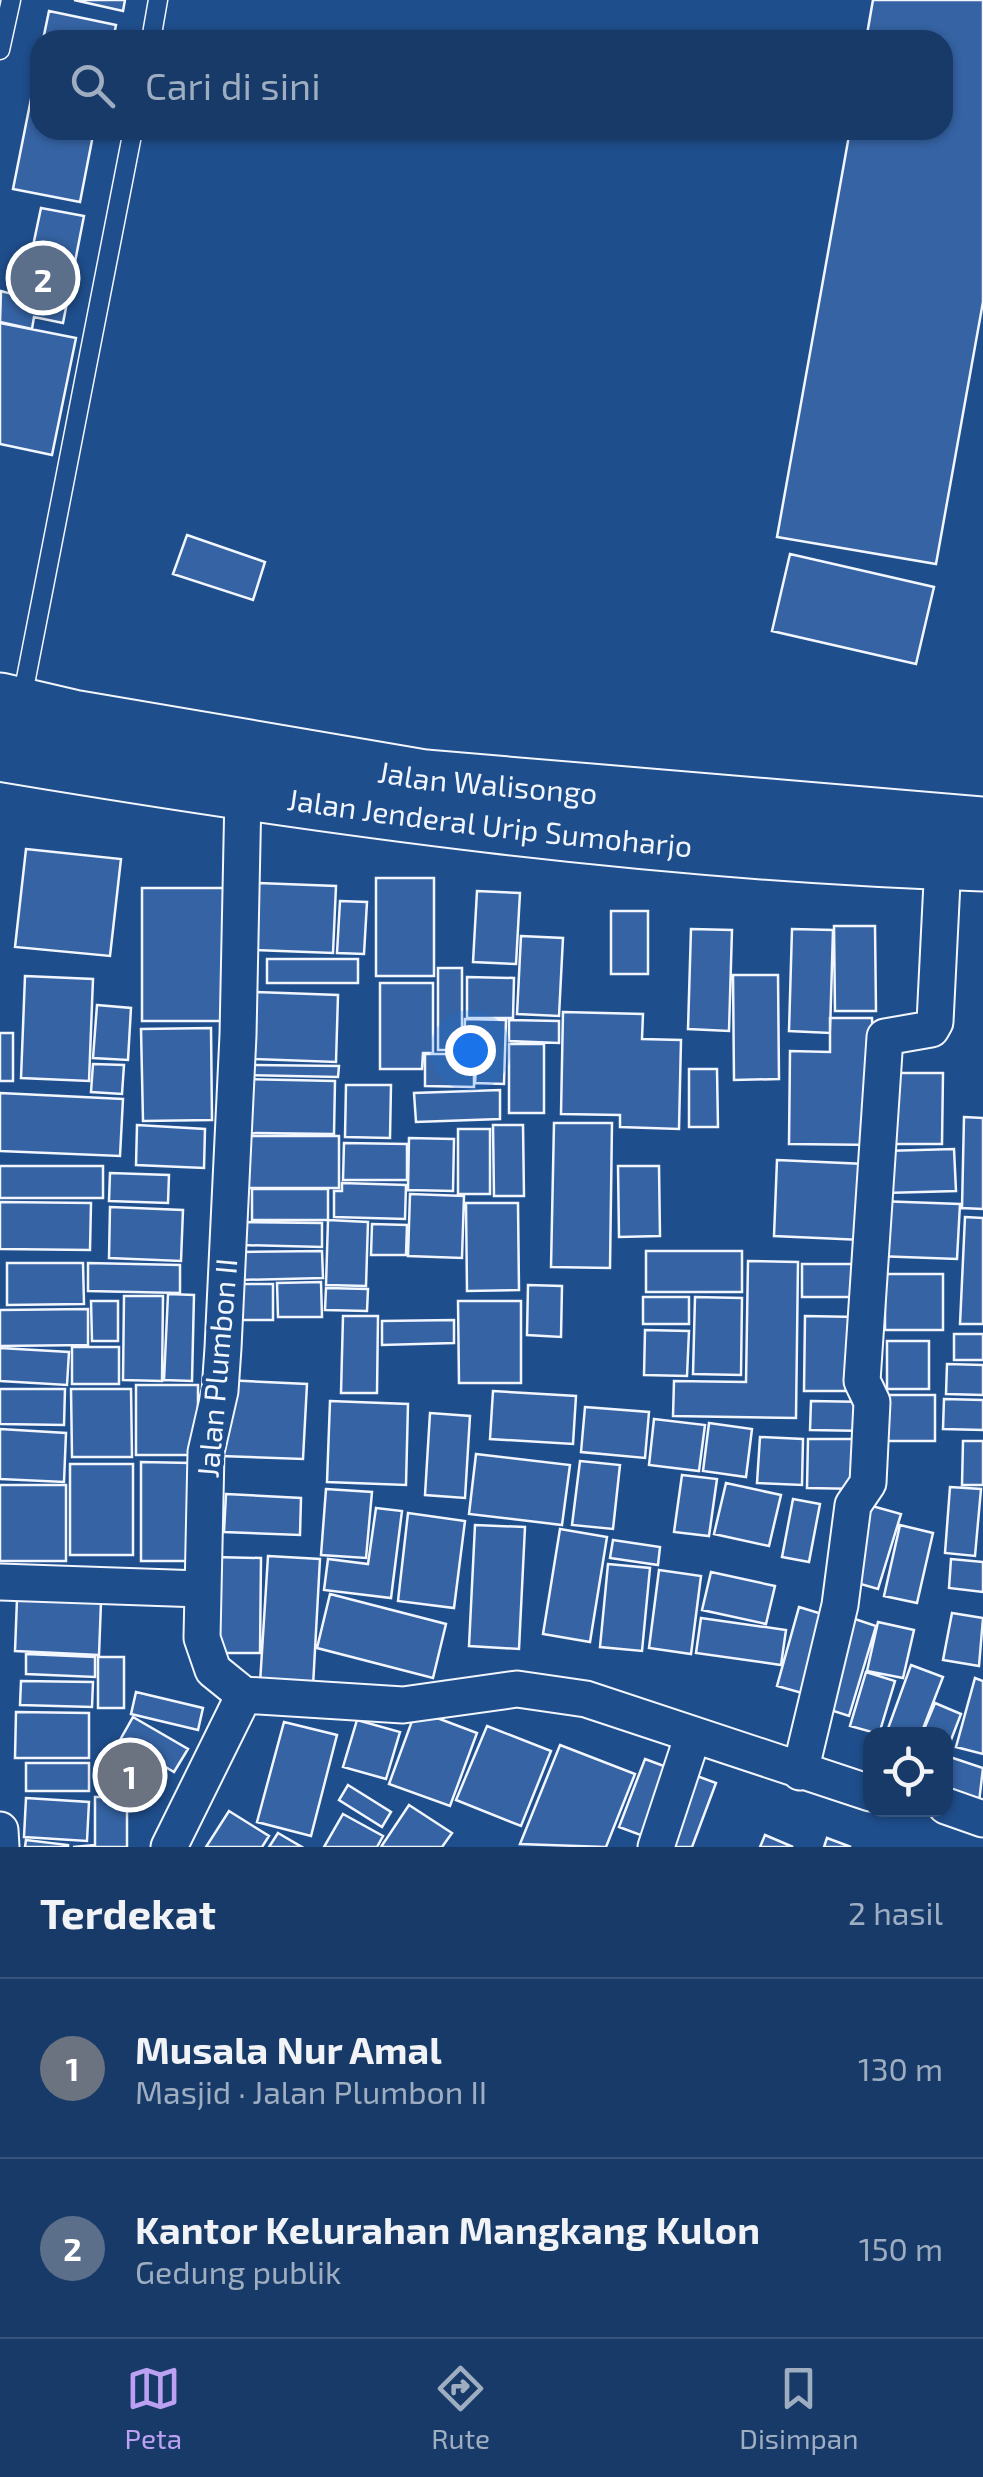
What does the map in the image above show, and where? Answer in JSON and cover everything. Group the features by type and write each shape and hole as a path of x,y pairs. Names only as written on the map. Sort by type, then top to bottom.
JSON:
{"highway":[{"name":"Jalan Jenderal Urip Sumoharjo","path":"7,720 243,794 525,808 820,858 963,863"},
{"name":"Jalan Walisongo","path":"7,720 425,778 525,808 983,825"}],"street":[{"name":"Jalan Plumbon II","path":"243,794 238,1034 223,1348 220,1390 206,1452 201,1589 204,1652 213,1670 244,1695"},
{"path":"800,1772 840,1606 853,1505 868,1483 872,1402 862,1381 885,1036 918,1033 931,1029 935,1022 963,863"},
{"path":"0,1582 201,1589"},
{"path":"168,1847 244,1695 403,1705 538,1690 586,1699 863,1791"},
{"path":"656,1847 693,1736"},
{"path":"953,1808 983,1819"},
{"path":"0,1830 1,1847"}],"lane":[{"path":"0,50 11,0"},
{"path":"152,30 158,0"},
{"path":"7,720 131,140"}],"building":[{"path":"74,0 125,0 123,11"},
{"path":"873,0 983,0 983,302 936,564 777,537 848,140 953,140 953,30 868,30"},
{"path":"49,11 116,25 115,30 45,30"},
{"path":"30,104 30,140 92,140 80,202 13,189"},
{"path":"41,208 84,216 63,323 34,317 32,329 0,322 1,291 12,294 19,263 29,265"},
{"path":"0,323 76,338 52,455 0,444"},
{"path":"187,535 265,562 253,600 173,574"},
{"path":"790,554 934,587 916,664 772,631"},
{"path":"26,849 121,859 110,956 15,947"},
{"path":"376,878 434,878 434,976 376,976"},
{"path":"258,883 336,886 333,953 255,950"},
{"path":"142,888 229,888 229,1021 142,1021"},
{"path":"477,891 520,893 516,964 473,962"},
{"path":"340,901 367,902 364,954 337,953"},
{"path":"611,911 648,911 648,974 611,974"},
{"path":"834,926 875,926 876,1011 835,1011"},
{"path":"691,929 732,930 729,1031 688,1029"},
{"path":"792,929 833,930 830,1033 789,1031"},
{"path":"521,936 563,938 559,1016 517,1014"},
{"path":"267,959 358,959 358,983 267,983"},
{"path":"438,968 462,968 462,1050 438,1050"},
{"path":"733,975 778,975 779,1079 734,1080"},
{"path":"25,976 93,979 89,1081 21,1078"},
{"path":"467,977 514,978 513,1018 467,1018"},
{"path":"380,983 433,983 433,1053 423,1053 422,1069 380,1069"},
{"path":"256,992 338,995 336,1062 254,1059"},
{"path":"97,1005 131,1008 128,1060 93,1058"},
{"path":"563,1012 643,1014 642,1039 681,1040 679,1129 620,1127 620,1115 561,1114"},
{"path":"830,1018 872,1018 877,1145 789,1144 790,1051 830,1052"},
{"path":"465,1019 506,1020 504,1084 475,1083 477,1051 464,1050"},
{"path":"509,1020 559,1021 559,1043 509,1041"},
{"path":"211,1028 212,1120 143,1121 141,1029"},
{"path":"0,1033 13,1033 13,1081 0,1081"},
{"path":"509,1044 544,1044 544,1113 509,1113"},
{"path":"425,1054 474,1054 474,1087 425,1086"},
{"path":"93,1064 124,1065 122,1094 91,1092"},
{"path":"246,1065 339,1066 338,1077 245,1075"},
{"path":"689,1069 717,1069 718,1127 689,1127"},
{"path":"886,1073 943,1073 942,1144 885,1144"},
{"path":"244,1079 335,1081 334,1134 244,1133"},
{"path":"346,1085 391,1085 390,1138 345,1137"},
{"path":"500,1090 500,1119 416,1122 414,1093"},
{"path":"0,1093 123,1099 120,1156 0,1151"},
{"path":"964,1117 983,1118 983,1209 962,1208"},
{"path":"554,1123 612,1123 610,1268 551,1267"},
{"path":"137,1125 205,1129 204,1168 136,1165"},
{"path":"493,1125 523,1125 524,1196 494,1196"},
{"path":"458,1129 490,1129 490,1194 458,1194"},
{"path":"240,1136 339,1136 339,1188 239,1188"},
{"path":"409,1138 454,1139 453,1191 408,1190"},
{"path":"344,1143 407,1144 407,1180 343,1180"},
{"path":"954,1149 956,1191 885,1193 884,1151"},
{"path":"777,1160 865,1164 862,1240 774,1236"},
{"path":"0,1166 103,1166 103,1198 0,1198"},
{"path":"618,1166 659,1166 660,1236 619,1237"},
{"path":"110,1173 169,1175 168,1203 109,1201"},
{"path":"342,1183 406,1185 405,1219 334,1217 334,1191 342,1191"},
{"path":"252,1189 328,1189 328,1220 252,1220"},
{"path":"410,1194 464,1196 462,1258 408,1256"},
{"path":"878,1201 960,1204 957,1259 876,1256"},
{"path":"0,1202 91,1203 90,1250 0,1249"},
{"path":"466,1203 518,1203 519,1290 467,1291"},
{"path":"110,1207 183,1210 181,1261 109,1258"},
{"path":"965,1217 983,1218 983,1324 960,1324"},
{"path":"328,1220 368,1222 366,1286 326,1285"},
{"path":"240,1222 322,1223 322,1247 240,1245"},
{"path":"372,1224 407,1225 406,1255 371,1255"},
{"path":"322,1251 323,1278 240,1280 240,1252"},
{"path":"646,1251 742,1251 742,1292 646,1292"},
{"path":"748,1261 798,1262 796,1418 673,1416 674,1381 746,1382"},
{"path":"7,1263 83,1263 84,1304 7,1305"},
{"path":"88,1263 180,1265 180,1293 88,1291"},
{"path":"802,1264 865,1264 865,1297 802,1297"},
{"path":"885,1274 943,1274 943,1330 885,1330"},
{"path":"321,1282 322,1317 278,1317 277,1283"},
{"path":"236,1284 273,1284 273,1320 236,1320"},
{"path":"528,1285 562,1286 561,1337 527,1335"},
{"path":"326,1288 368,1289 367,1311 325,1310"},
{"path":"168,1294 194,1295 192,1381 164,1380"},
{"path":"124,1296 163,1296 162,1381 123,1380"},
{"path":"643,1297 689,1297 689,1324 643,1324"},
{"path":"695,1297 742,1298 741,1375 693,1374"},
{"path":"91,1301 118,1301 118,1341 92,1341"},
{"path":"458,1301 521,1301 521,1383 459,1383"},
{"path":"88,1309 88,1345 0,1346 0,1310"},
{"path":"343,1316 378,1316 377,1393 341,1393"},
{"path":"805,1316 857,1317 856,1391 804,1391"},
{"path":"454,1320 454,1343 382,1345 382,1321"},
{"path":"645,1330 689,1331 687,1376 644,1375"},
{"path":"954,1334 983,1334 983,1360 954,1360"},
{"path":"887,1341 929,1341 929,1389 887,1389"},
{"path":"72,1347 119,1347 119,1384 72,1384"},
{"path":"0,1348 69,1352 67,1385 0,1381"},
{"path":"947,1364 983,1365 983,1395 946,1394"},
{"path":"225,1380 307,1384 303,1459 221,1456"},
{"path":"136,1385 198,1385 198,1455 136,1455"},
{"path":"0,1389 65,1389 64,1425 0,1424"},
{"path":"71,1389 131,1389 132,1457 72,1457"},
{"path":"493,1391 576,1396 573,1444 490,1439"},
{"path":"880,1395 935,1395 935,1441 880,1441"},
{"path":"944,1399 983,1400 983,1430 943,1429"},
{"path":"330,1401 408,1404 406,1485 327,1482"},
{"path":"811,1401 868,1402 868,1431 810,1430"},
{"path":"585,1407 649,1412 645,1458 581,1452"},
{"path":"430,1413 470,1416 465,1498 425,1495"},
{"path":"654,1419 705,1425 699,1471 649,1465"},
{"path":"709,1423 752,1429 746,1477 703,1471"},
{"path":"0,1429 66,1433 64,1482 0,1479"},
{"path":"760,1437 803,1439 802,1485 757,1483"},
{"path":"808,1439 860,1439 860,1489 807,1488"},
{"path":"963,1441 983,1441 983,1485 962,1485"},
{"path":"476,1454 570,1465 562,1525 469,1514"},
{"path":"580,1461 620,1465 613,1529 572,1525"},
{"path":"141,1462 192,1463 192,1561 141,1561"},
{"path":"70,1464 133,1464 133,1555 70,1555"},
{"path":"682,1475 717,1479 709,1536 674,1532"},
{"path":"726,1483 781,1495 769,1546 714,1534"},
{"path":"0,1485 66,1485 66,1561 0,1561"},
{"path":"950,1487 981,1489 975,1556 945,1553"},
{"path":"326,1489 372,1492 366,1558 321,1555"},
{"path":"226,1494 301,1498 300,1535 224,1532"},
{"path":"793,1499 820,1504 809,1562 782,1557"},
{"path":"865,1504 901,1514 878,1589 843,1579"},
{"path":"376,1508 402,1511 391,1598 324,1590 328,1559 368,1564"},
{"path":"408,1513 465,1521 454,1608 398,1601"},
{"path":"475,1525 525,1527 519,1649 469,1646"},
{"path":"900,1525 933,1533 917,1603 884,1596"},
{"path":"560,1529 607,1537 590,1642 543,1634"},
{"path":"613,1540 660,1547 658,1565 610,1558"},
{"path":"268,1556 320,1559 313,1686 260,1683"},
{"path":"213,1557 261,1558 260,1653 213,1653"},
{"path":"951,1559 983,1562 983,1592 949,1588"},
{"path":"608,1564 650,1568 642,1651 600,1647"},
{"path":"659,1570 701,1576 691,1654 649,1648"},
{"path":"711,1572 775,1586 766,1624 702,1610"},
{"path":"330,1594 446,1624 433,1678 317,1648"},
{"path":"17,1599 101,1602 99,1655 15,1651"},
{"path":"799,1607 832,1617 809,1695 777,1686"},
{"path":"952,1613 983,1618 979,1666 943,1660"},
{"path":"843,1615 876,1626 849,1716 815,1705"},
{"path":"701,1618 786,1630 781,1665 696,1653"},
{"path":"878,1622 914,1630 903,1678 867,1671"},
{"path":"26,1654 95,1657 95,1677 26,1674"},
{"path":"98,1657 124,1657 124,1708 98,1708"},
{"path":"911,1665 943,1677 924,1727 889,1727"},
{"path":"866,1672 895,1681 881,1727 863,1730 850,1726"},
{"path":"975,1678 983,1681 983,1754 956,1747"},
{"path":"21,1681 93,1682 92,1707 20,1705"},
{"path":"136,1692 203,1708 198,1730 131,1714"},
{"path":"935,1703 961,1714 953,1735 953,1727 925,1727"},
{"path":"416,1710 477,1733 450,1806 389,1784"},
{"path":"16,1712 89,1713 89,1758 15,1758"},
{"path":"133,1717 188,1749 174,1772 120,1740"},
{"path":"357,1720 400,1732 386,1779 343,1767"},
{"path":"284,1722 337,1735 311,1836 257,1822"},
{"path":"487,1726 551,1751 521,1826 456,1800"},
{"path":"117,1743 165,1774 143,1808 95,1777"},
{"path":"560,1745 635,1774 606,1847 520,1844"},
{"path":"953,1758 983,1768 978,1811 953,1802"},
{"path":"645,1759 680,1772 654,1840 619,1827"},
{"path":"26,1763 89,1763 89,1791 26,1791"},
{"path":"686,1772 716,1783 692,1847 658,1847"},
{"path":"348,1785 391,1812 382,1827 339,1800"},
{"path":"95,1797 127,1797 127,1847 73,1847 95,1845"},
{"path":"26,1798 89,1802 87,1841 24,1837"},
{"path":"409,1805 452,1833 442,1847 381,1847"},
{"path":"229,1811 269,1836 262,1847 206,1847"},
{"path":"343,1814 383,1836 377,1847 324,1847"},
{"path":"278,1833 302,1847 269,1847"},
{"path":"765,1835 793,1847 760,1847"},
{"path":"827,1838 851,1847 824,1847"},
{"path":"26,1840 68,1845 68,1847 25,1847"}],"place":[{"name":"Kantor Kelurahan Mangkang Kulon","path":"43,278"},
{"name":"Musala Nur Amal","path":"130,1775"}]}
